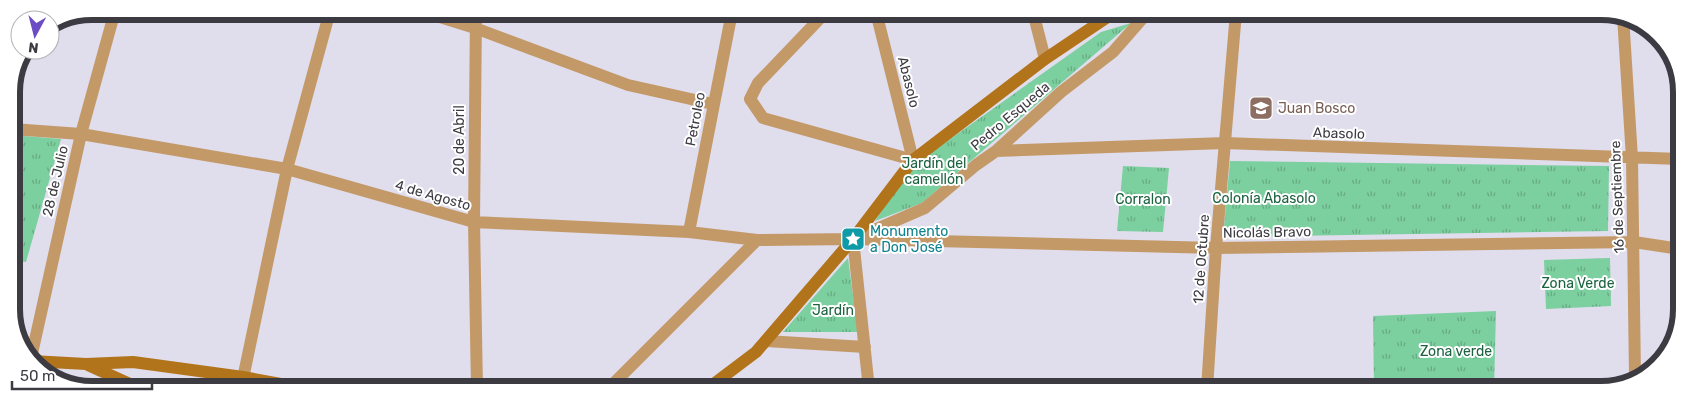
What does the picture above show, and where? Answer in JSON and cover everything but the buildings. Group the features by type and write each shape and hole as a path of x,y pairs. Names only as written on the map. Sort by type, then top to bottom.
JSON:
{"street":[{"name":"28 de Julio","path":"34,351 81,134 113,20"},
{"path":"242,381 287,170 328,20"},
{"path":"450,20 628,85 713,104"},
{"name":"20 de Abril","path":"476,20 474,222 477,381"},
{"name":"Petroleo","path":"689,232 730,20"},
{"path":"818,20 758,83 750,100 763,118 913,160"},
{"name":"Abasolo","path":"878,20 913,160"},
{"path":"1035,20 1045,60"},
{"name":"Pedro Esqueda","path":"718,381 756,352 766,341 853,239 913,160 1045,60 1103,20"},
{"name":"Pedro Esqueda","path":"853,239 925,208 976,165 996,151 1061,92 1113,52 1141,20"},
{"name":"12 de Octubre","path":"1208,381 1216,248 1235,20"},
{"name":"16 de Septiembre","path":"1623,24 1632,158 1635,372"},
{"name":"4 de Agosto","path":"20,130 81,134 287,170 474,222 689,232 758,240 853,239"},
{"name":"Abasolo","path":"996,151 1225,143 1673,159"},
{"path":"853,239 868,381"},
{"name":"Nicolás Bravo","path":"853,239 1216,248 1634,242 1673,248"},
{"path":"616,381 758,240"},
{"path":"766,341 865,348"},
{"path":"42,361 86,364 133,362 232,381"},
{"path":"86,364 123,381"}],"green space":[{"name":"Jardín del camellón","path":"1131,23 922,203 875,221 898,186 922,159 1101,32"},
{"path":"20,136 61,139 26,262 20,261"},
{"name":"Colonía Abasolo","path":"1230,161 1609,166 1608,231 1223,237"},
{"name":"Corralon","path":"1123,166 1169,168 1163,232 1117,231"},
{"name":"Jardín","path":"848,258 858,332 783,332"},
{"name":"Zona Verde","path":"1610,258 1611,306 1546,309 1544,260"},
{"name":"Zona verde","path":"1496,311 1494,381 1374,381 1373,316"}],"place":[{"name":"Juan Bosco","path":"1261,108"},
{"name":"Monumento a Don José","path":"853,239"}]}
